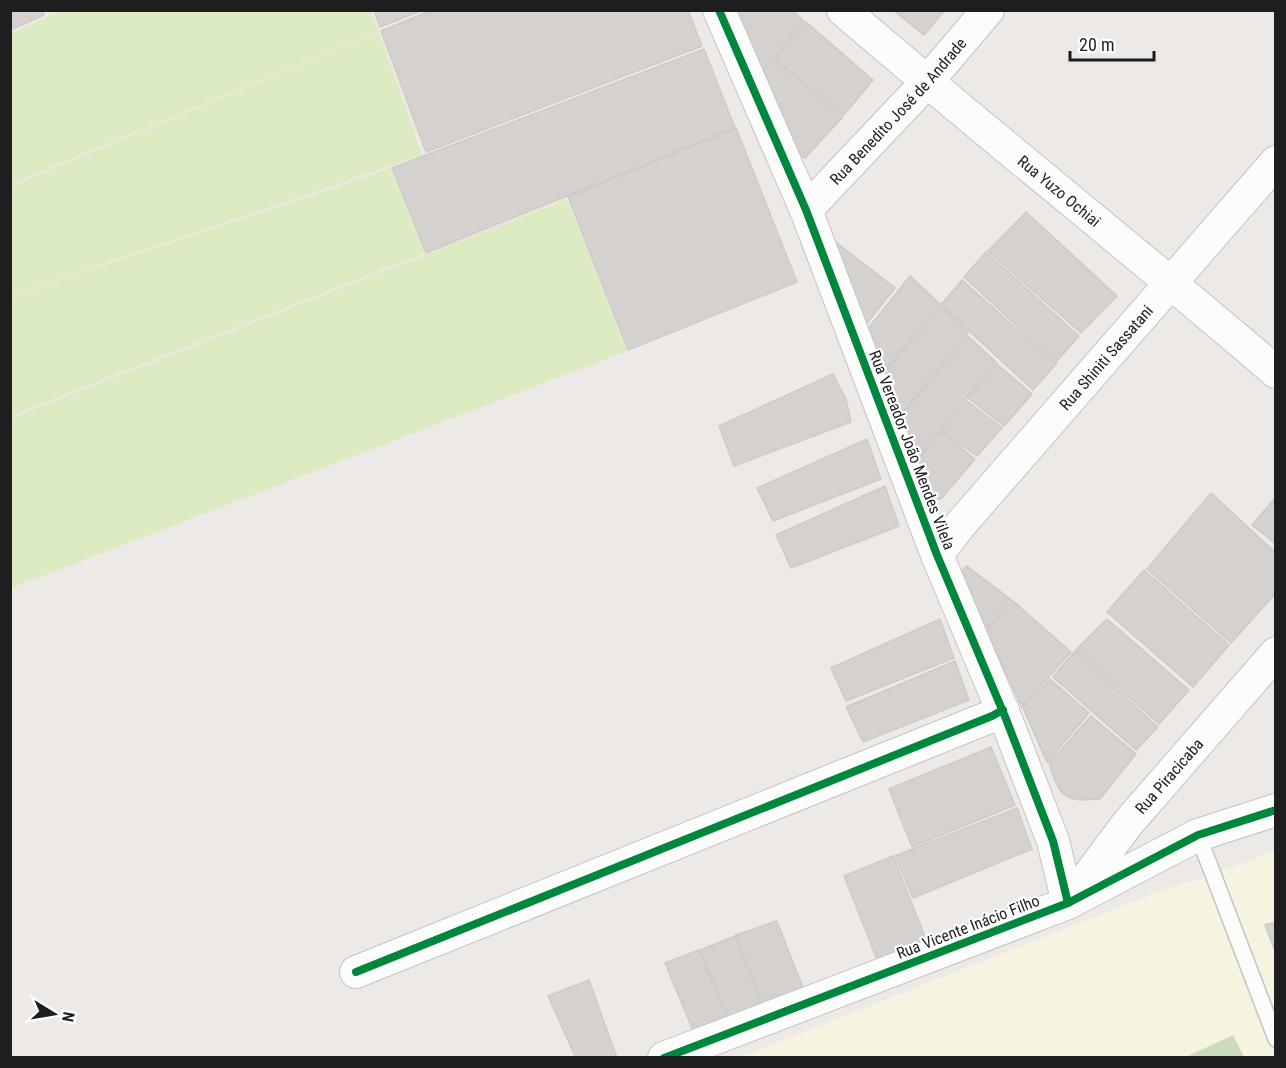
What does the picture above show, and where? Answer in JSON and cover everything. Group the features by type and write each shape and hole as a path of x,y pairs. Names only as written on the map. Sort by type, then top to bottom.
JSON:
{"street":[{"name":"Rua Vereador João Mendes Vilela","path":"719,10 806,210 938,555 1005,715 1053,841 1068,903"},
{"name":"Rua Yuzo Ochiai","path":"843,10 927,82 1191,298 1275,372"},
{"name":"Rua Benedito José de Andrade","path":"806,210 927,82 988,10"},
{"name":"Rua Shiniti Sassatani","path":"938,555 960,525 1275,162"},
{"name":"Rua Piracicaba","path":"1068,903 1128,822 1275,653"},
{"path":"407,963 1005,715"},
{"path":"356,972 981,721 1005,715"},
{"name":"Rua Vicente Inácio Filho","path":"664,1058 1068,903 1198,835 1275,810"}],"lane":[{"path":"1198,835 1275,1040"}],"shaded area":[{"path":"1275,851 1275,1057 738,1058 1168,888"}],"green space":[{"path":"64,10 371,11 379,31 11,184 11,33"},
{"path":"379,32 422,155 11,296 11,186"},
{"path":"391,168 425,253 11,416 11,297"},
{"path":"567,199 627,351 11,588 11,418"},
{"path":"1233,1035 1244,1057 1186,1057"}],"building":[{"path":"10,10 42,10 44,15 10,30"},
{"path":"374,10 423,10 380,27"},
{"path":"432,10 688,10 702,46 426,152 381,31"},
{"path":"733,10 792,10 804,21 760,73"},
{"path":"893,10 945,10 924,35"},
{"path":"806,22 873,80 843,116 775,58"},
{"path":"704,49 735,128 426,253 392,168"},
{"path":"775,59 842,118 805,158 798,156 761,74"},
{"path":"736,128 797,282 628,350 568,197"},
{"path":"1026,212 1117,296 1081,333 988,251"},
{"path":"829,237 895,288 864,327"},
{"path":"986,252 1079,336 1056,362 964,277"},
{"path":"910,276 940,304 884,371 866,331"},
{"path":"962,280 1056,364 1033,390 941,305"},
{"path":"941,306 968,333 901,414 884,373"},
{"path":"968,336 996,362 917,458 902,415"},
{"path":"997,364 1032,394 1004,426 968,398"},
{"path":"833,374 846,399 851,422 734,466 719,426"},
{"path":"967,401 1002,428 977,456 941,431"},
{"path":"941,432 975,459 941,499 934,498 930,492 918,459"},
{"path":"867,439 881,479 773,521 757,488"},
{"path":"885,486 899,526 791,568 776,535"},
{"path":"1211,493 1276,553 1276,593 1231,643 1147,569"},
{"path":"1276,497 1276,544 1252,525"},
{"path":"967,566 1010,599 986,631 961,580 962,571"},
{"path":"1144,570 1229,645 1193,687 1107,612"},
{"path":"1012,600 1071,652 1022,707 987,632"},
{"path":"940,619 954,658 846,701 831,668"},
{"path":"1107,619 1189,690 1159,724 1076,650"},
{"path":"1075,651 1158,727 1136,750 1053,677"},
{"path":"955,661 969,700 863,742 846,707"},
{"path":"1050,679 1089,713 1047,762 1023,708"},
{"path":"1091,716 1136,754 1100,799 1080,800 1070,798 1061,792 1049,763"},
{"path":"991,747 1015,805 912,847 889,789"},
{"path":"1017,808 1032,849 913,898 895,856"},
{"path":"893,856 926,939 877,959 844,876"},
{"path":"777,921 805,993 765,1010 736,935"},
{"path":"1276,922 1276,954 1265,925"},
{"path":"735,936 763,1009 730,1022 700,950"},
{"path":"699,950 728,1022 695,1035 665,963"},
{"path":"589,980 617,1058 576,1058 548,996"}],"cycle path":[{"path":"719,10 806,210 937,555 1006,719 1053,841 1068,903"},
{"path":"356,972 1003,710"},
{"path":"664,1058 1068,903 1198,835 1276,810"}]}
